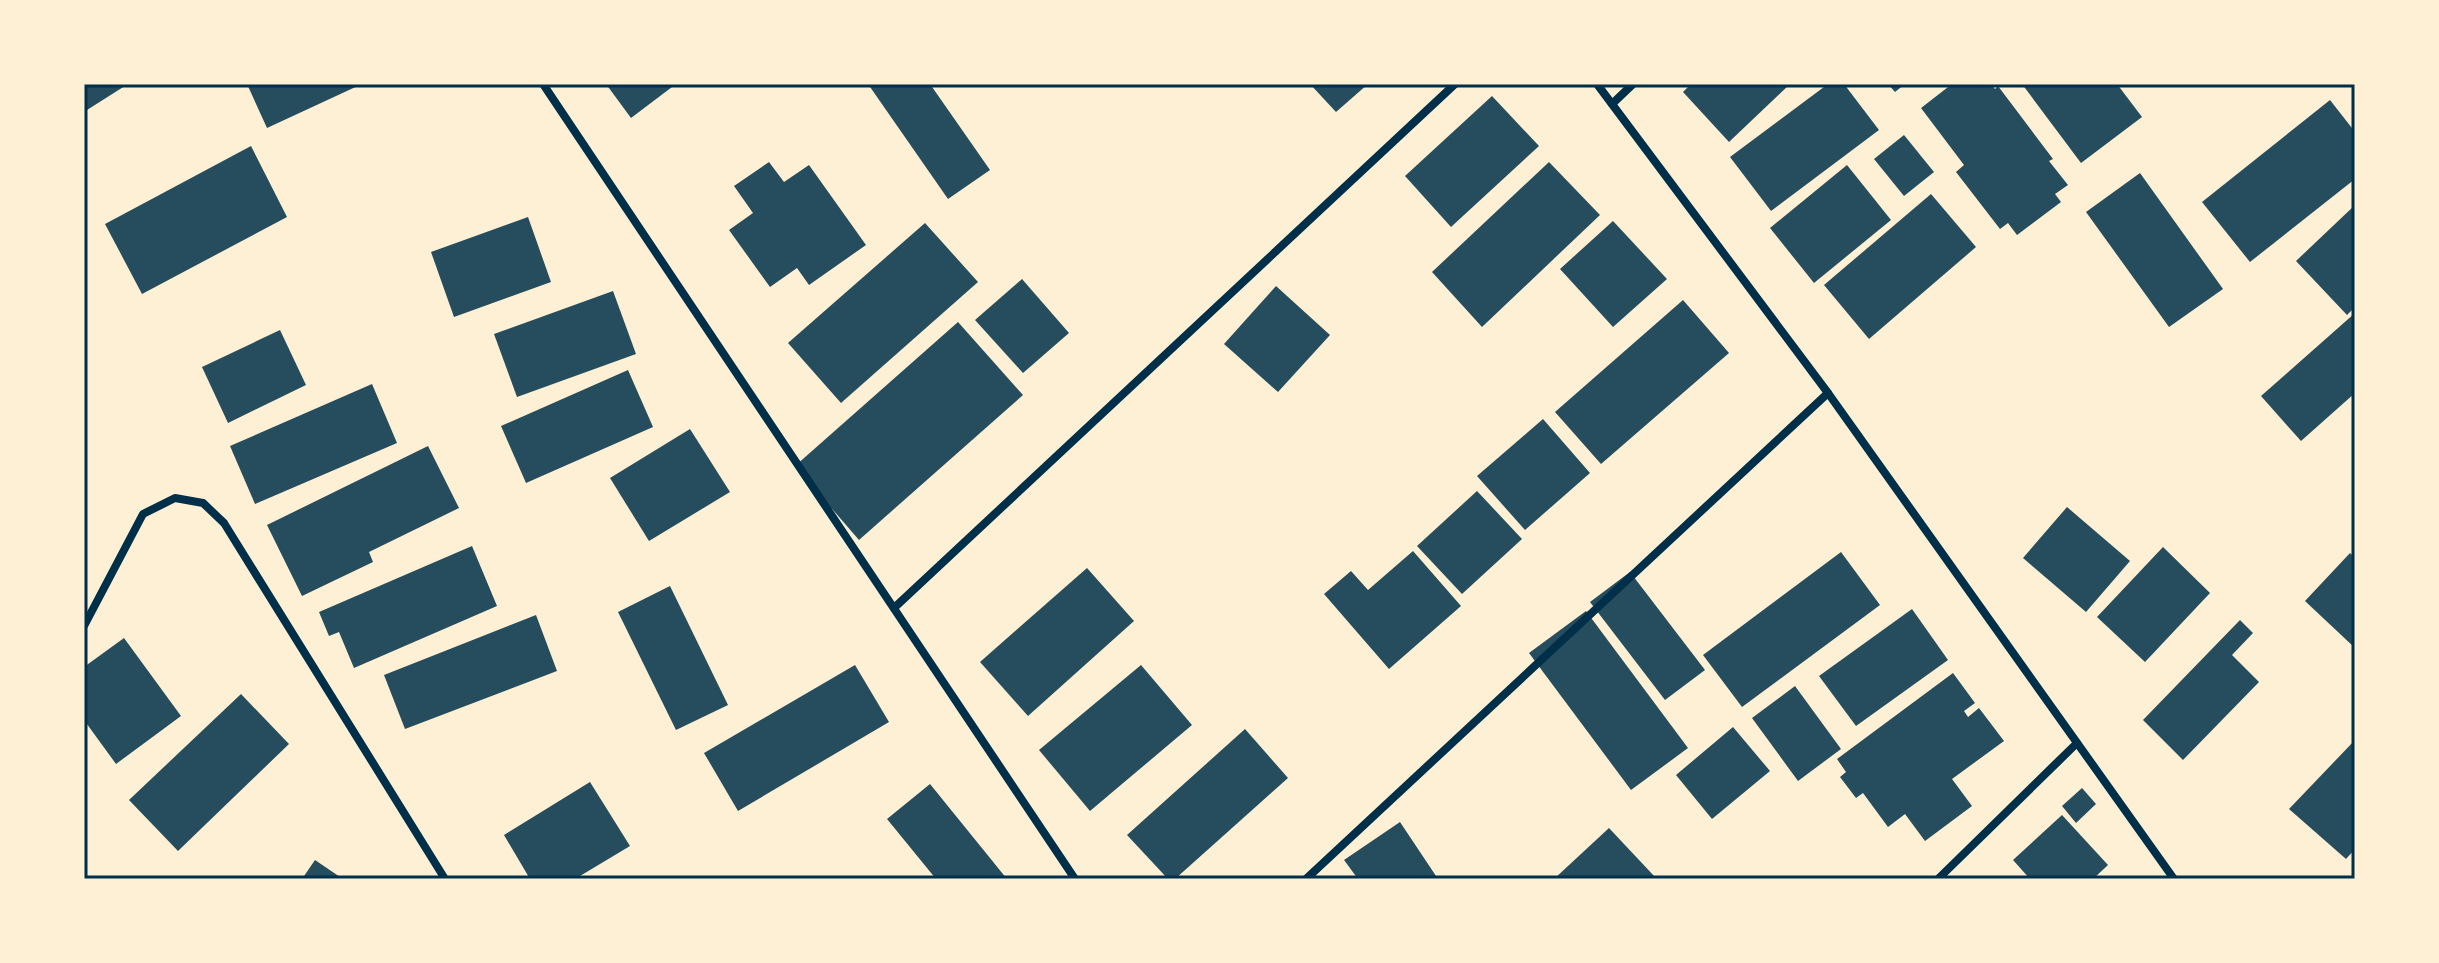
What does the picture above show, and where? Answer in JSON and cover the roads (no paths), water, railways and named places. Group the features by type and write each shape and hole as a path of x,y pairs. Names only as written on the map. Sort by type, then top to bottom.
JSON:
{"street":[{"path":"543,84 1075,879"},
{"path":"894,608 1455,84"},
{"path":"1597,84 1828,393 2174,879"},
{"path":"1612,104 1633,84"},
{"path":"1306,879 1828,393"},
{"path":"84,626 143,514 175,498 203,503 224,523 445,879"},
{"path":"1938,879 2077,743"}]}
